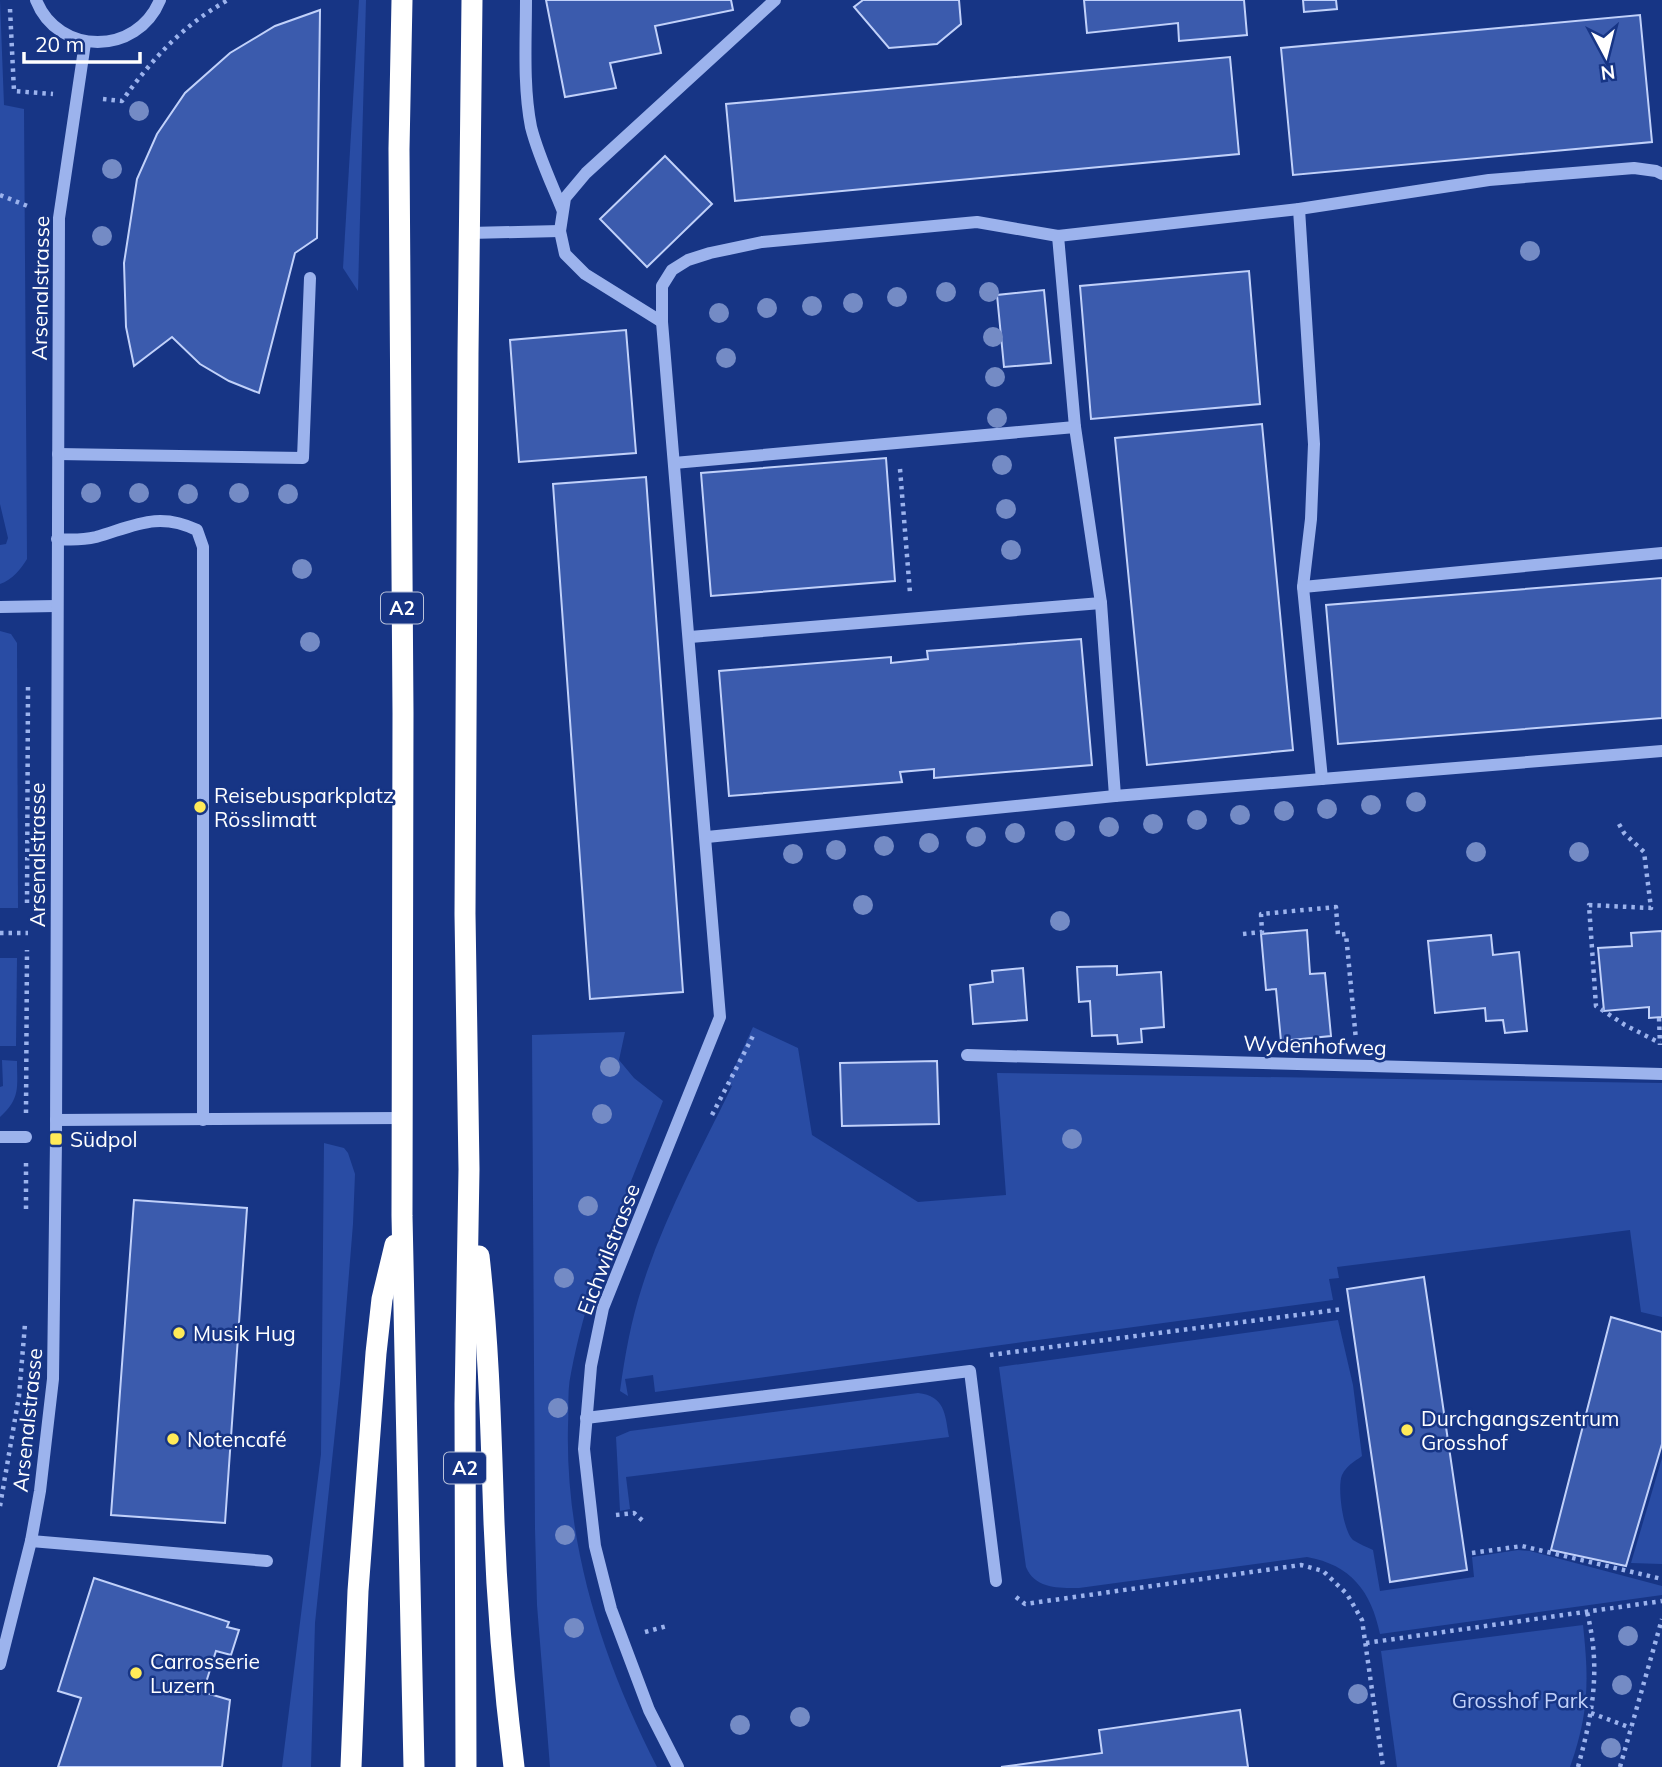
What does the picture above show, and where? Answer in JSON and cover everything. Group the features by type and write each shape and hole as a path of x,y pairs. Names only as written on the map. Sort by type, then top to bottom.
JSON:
{"highway":[{"name":"A2","path":"402,0 402,1216 414,1767"},
{"name":"A2","path":"466,1767 465,1404 469,1169 465,901 472,0"},
{"path":"469,1169 485,1314 504,1681 514,1767"},
{"path":"351,1767 358,1591 376,1353 382,1299 402,1216"}],"street":[{"path":"36,0 52,25 67,36 85,43 112,41 136,30 150,18 160,0"},
{"path":"526,0 531,126 540,157 562,210"},
{"path":"662,322 584,274 565,254 560,231 565,198 586,173 775,0"},
{"name":"Arsenalstrasse","path":"0,1664 31,1541 40,1491 53,1379 59,218 85,43"},
{"name":"Eichwilstrasse","path":"677,1767 649,1710 611,1609 595,1546 584,1449 591,1366 603,1308 720,1017 662,322 662,286 672,270 688,260 762,242 976,222 1058,236 1299,209 1489,180 1634,168 1662,174"},
{"path":"1299,209 1314,444 1311,519 1303,587 1322,779"},
{"path":"469,233 560,231"},
{"path":"1058,236 1076,427 1101,603 1115,796"},
{"path":"58,453 303,458 310,278"},
{"path":"674,463 1076,427"},
{"path":"57,540 82,540 135,523 159,520 180,522 197,530 203,547 204,1120"},
{"path":"1303,587 1662,554"},
{"path":"690,637 1101,603"},
{"path":"0,607 56,606"},
{"path":"707,837 1115,796 1662,751"},
{"name":"Wydenhofweg","path":"967,1055 1662,1074"},
{"path":"56,1120 402,1118"},
{"path":"0,1137 26,1137"},
{"path":"586,1418 970,1371 996,1581"},
{"path":"31,1541 267,1561"}],"path":[{"path":"0,195 30,207"},
{"path":"898,443 912,618"},
{"path":"27,911 28,684"},
{"path":"1619,824 1624,833 1644,852 1651,908 1589,905 1596,1006 1660,1043"},
{"path":"1244,934 1262,932 1261,914 1336,907 1338,935 1346,934 1358,1066"},
{"path":"26,1213 27,924"},
{"path":"0,933 28,933"},
{"path":"1659,1018 1660,1035"},
{"path":"970,1371 987,1356 1343,1309"},
{"path":"0,1506 19,1396 25,1320"},
{"path":"615,1515 634,1513 644,1522"},
{"path":"1472,1553 1522,1546 1662,1579"},
{"path":"996,1581 1025,1604 1301,1565 1323,1571 1347,1594 1362,1620 1383,1767"},
{"path":"1366,1643 1662,1601"},
{"path":"1578,1767 1596,1685 1594,1641 1587,1612"},
{"path":"1620,1767 1662,1619"},
{"path":"645,1632 667,1626"},
{"path":"1591,1713 1631,1728"}],"green space":[{"path":"0,0 4,105 24,109 27,559 16,574 0,584 0,545 6,544 8,538 0,504"},
{"path":"359,0 366,0 358,291 343,268"},
{"path":"0,631 11,634 17,643 18,908 0,908"},
{"path":"0,958 17,958 16,1046 0,1046"},
{"path":"753,1027 798,1048 812,1135 918,1202 1006,1195 997,1073 1662,1083 1662,1317 1641,1312 1630,1230 1337,1267 1339,1278 1329,1279 1333,1300 655,1392 653,1375 625,1379 628,1396 620,1391 629,1338 642,1287 672,1210 732,1086 727,1084"},
{"path":"625,1032 619,1060 634,1078 663,1101 611,1235 579,1338 569,1386 569,1471 573,1515 591,1602 620,1686 657,1767 550,1767 537,1605 535,1529 532,1035"},
{"path":"2,1060 17,1061 17,1085 12,1104 0,1117 0,1087 3,1086"},
{"path":"324,1143 344,1148 348,1153 355,1174 353,1224 340,1384 315,1623 311,1767 282,1767 321,1454"},
{"path":"1338,1320 1353,1385 1362,1456 1348,1466 1342,1475 1342,1509 1349,1535 1353,1540 1373,1550 1380,1591 1474,1577 1472,1557 1518,1550 1662,1586 1662,1595 1380,1634 1371,1605 1357,1582 1336,1566 1307,1557 1079,1588 1048,1586 1035,1580 1026,1567 999,1367"},
{"path":"918,1393 939,1402 945,1414 949,1437 626,1477 630,1509 620,1511 616,1437 630,1431"},
{"path":"1662,1458 1662,1564 1631,1563"},
{"name":"Grosshof Park","path":"1583,1625 1586,1697 1581,1730 1570,1767 1397,1767 1381,1651"}],"building":[{"path":"546,0 731,0 733,10 655,26 661,53 610,63 616,88 565,97"},
{"path":"863,0 959,0 961,24 937,44 889,48 854,7"},
{"path":"1084,0 1244,0 1247,35 1179,41 1178,23 1087,33"},
{"path":"1303,0 1336,0 1337,9 1304,12"},
{"path":"320,10 317,238 295,253 259,393 229,381 200,364 172,337 134,366 126,327 124,263 137,179 157,134 185,93 230,53 275,26"},
{"path":"1640,15 1652,142 1293,175 1281,48"},
{"path":"1230,57 1239,154 735,201 726,104"},
{"path":"665,156 712,204 647,267 600,219"},
{"path":"1249,271 1260,404 1091,419 1080,286"},
{"path":"1044,290 1051,363 1004,367 997,295"},
{"path":"626,330 636,453 519,462 510,340"},
{"path":"1262,424 1293,750 1147,765 1115,438"},
{"path":"886,458 895,581 711,596 701,473"},
{"path":"646,477 683,992 590,999 553,484"},
{"path":"1662,578 1662,718 1338,744 1326,605"},
{"path":"1081,639 1092,765 934,778 934,769 900,772 902,782 729,796 719,671 891,657 891,663 928,659 927,651"},
{"path":"1307,930 1310,974 1325,973 1331,1036 1281,1041 1276,989 1266,990 1261,934"},
{"path":"1662,931 1662,1017 1649,1018 1649,1007 1604,1011 1598,948 1632,946 1631,933"},
{"path":"1491,935 1493,955 1519,952 1527,1031 1505,1033 1503,1020 1486,1021 1485,1008 1435,1013 1428,941"},
{"path":"1117,966 1117,975 1161,972 1164,1027 1141,1029 1142,1042 1118,1044 1117,1035 1092,1036 1090,1001 1079,1002 1077,967"},
{"path":"1023,968 1027,1020 973,1024 970,985 993,982 992,971"},
{"path":"937,1061 939,1124 842,1126 840,1063"},
{"path":"134,1200 247,1208 225,1523 111,1515"},
{"name":"Durchgangszentrum Grosshof","path":"1424,1277 1467,1570 1390,1582 1347,1289"},
{"name":"Durchgangszentrum Grosshof","path":"1611,1317 1662,1332 1662,1444 1626,1566 1551,1550"},
{"name":"Carrosserie Luzern","path":"94,1578 229,1622 227,1627 239,1630 231,1655 216,1651 203,1692 230,1700 222,1767 58,1767 81,1698 58,1691"},
{"path":"1240,1710 1248,1767 1001,1767 1102,1753 1099,1730"}],"place":[{"name":"Reisebusparkplatz Rösslimatt","path":"200,807"},
{"name":"Südpol","path":"56,1139"},
{"name":"Musik Hug","path":"179,1333"},
{"name":"Durchgangszentrum Grosshof","path":"1407,1430"},
{"name":"Notencafé","path":"173,1439"},
{"name":"Carrosserie Luzern","path":"136,1673"}]}
